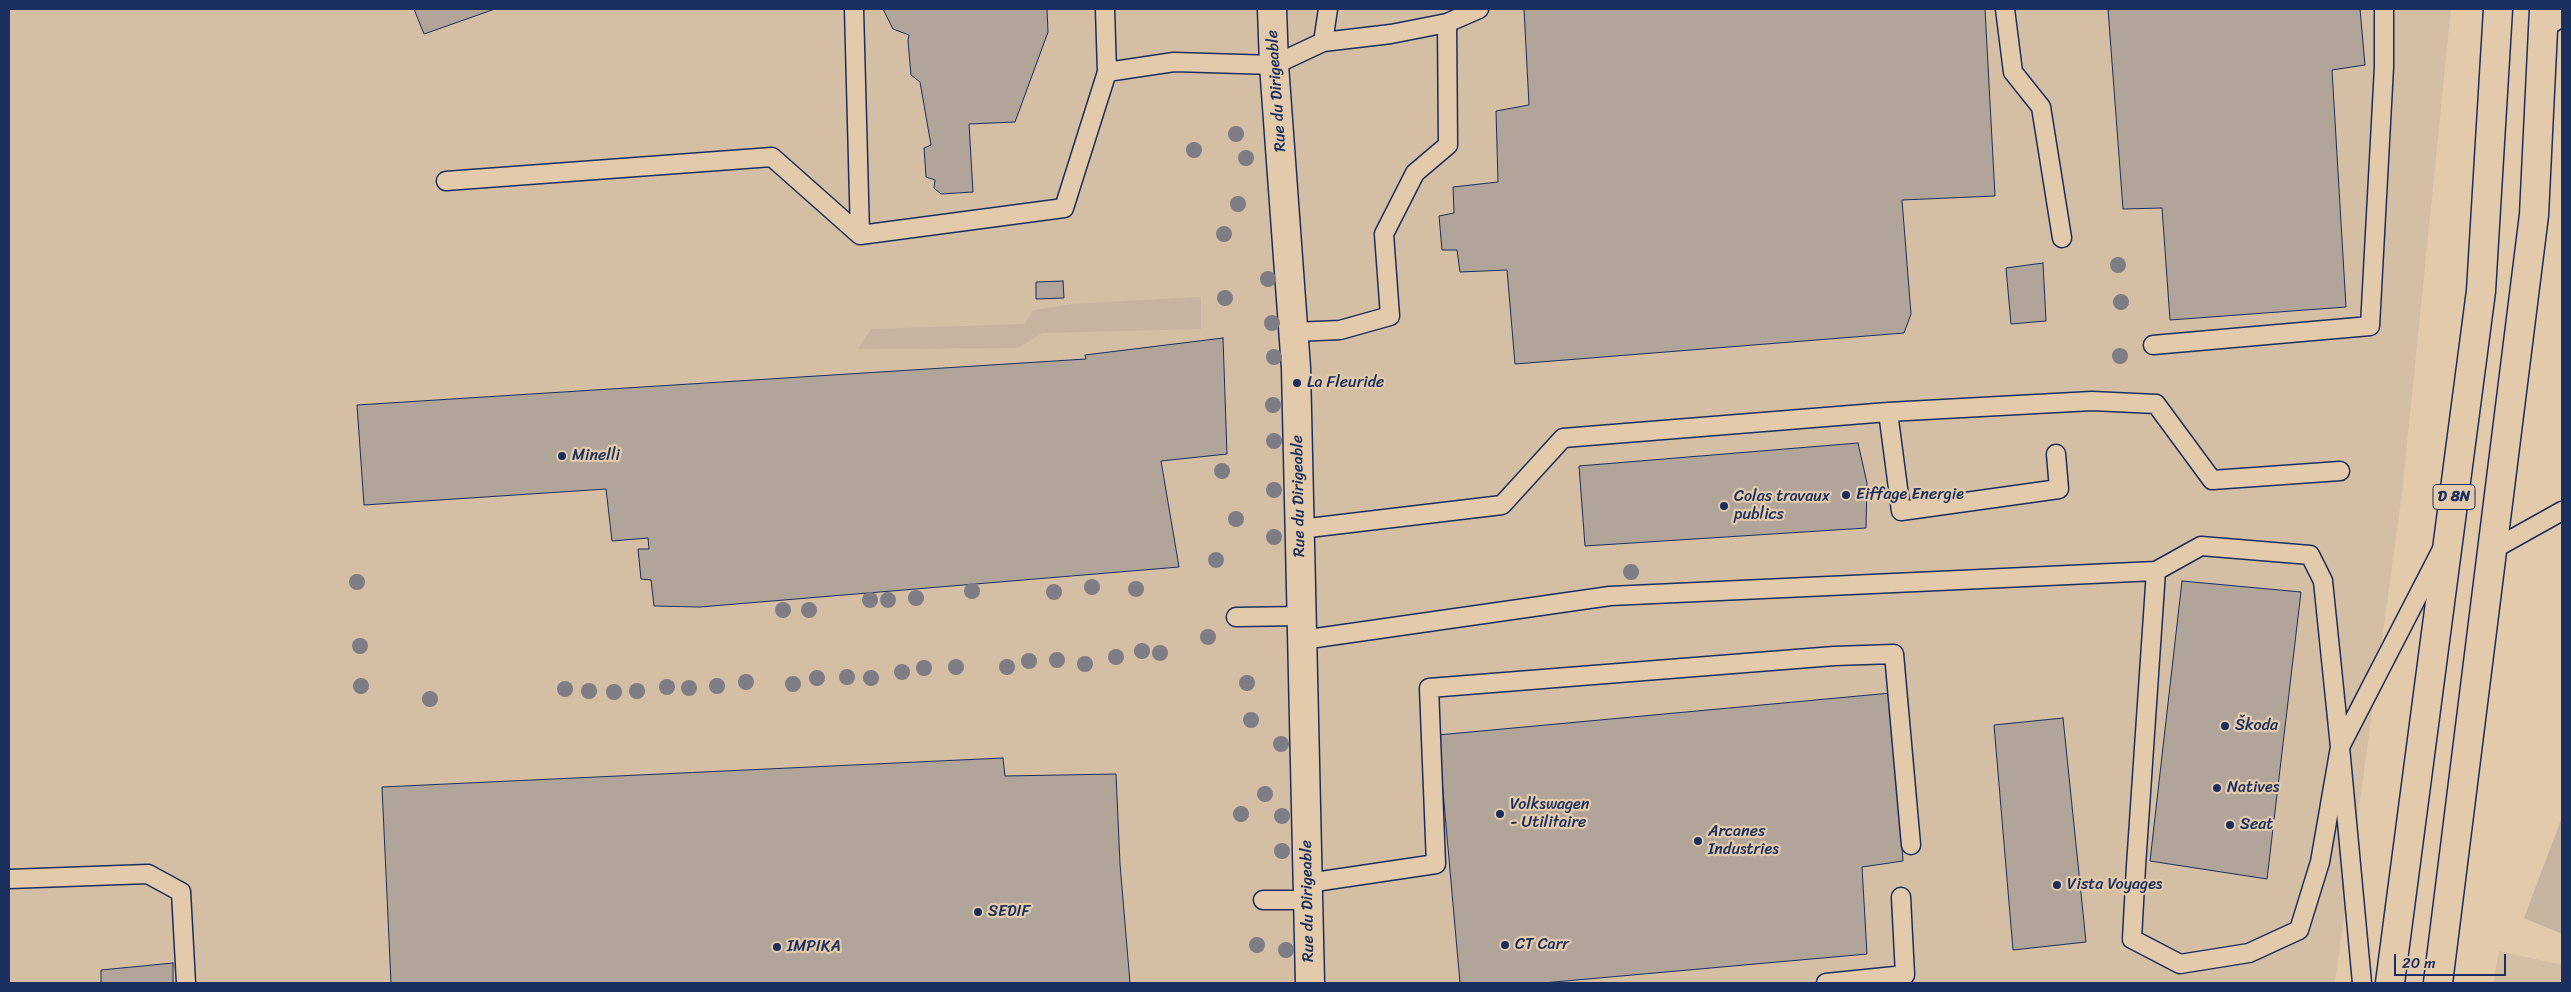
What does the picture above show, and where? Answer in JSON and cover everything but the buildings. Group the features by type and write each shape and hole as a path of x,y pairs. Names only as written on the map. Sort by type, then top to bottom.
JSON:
{"main road":[{"name":"Rue du Dirigeable","path":"1272,9 1274,65 1294,332 1310,983"},
{"name":"D 8N","path":"2390,983 2481,291 2498,9"},
{"name":"D 8N","path":"2438,983 2494,549 2534,214 2550,18"}],"lane":[{"path":"854,9 860,236"},
{"path":"446,181 772,157 860,236 1064,208 1107,72 1105,9"},
{"path":"1323,42 1328,9"},
{"path":"1107,72 1174,62 1274,65 1323,42 1391,34 1448,22 1479,9"},
{"path":"2005,9 2013,72 2041,107 2062,238"},
{"path":"2153,345 2370,326 2384,67 2384,9"},
{"path":"1294,332 1340,330 1390,316 1384,234 1415,173 1448,145 1448,22"},
{"path":"1300,529 1502,505 1563,438 1888,412 2092,401 2156,404 2212,480 2340,471"},
{"path":"1888,412 1901,511 2059,489 2056,454"},
{"path":"2494,549 2562,511"},
{"path":"2156,571 2132,939 2180,964 2250,954 2299,930 2320,862 2340,747 2449,535"},
{"path":"1236,617 1302,628 1610,596 2156,571 2201,546 2310,555 2323,580 2362,983"},
{"path":"1264,900 1436,864 1429,688 1834,656 1894,654 1911,844"},
{"path":"9,879 148,874 181,892 186,983"},
{"path":"1826,983 1905,975 1901,897"}],"shaded area":[{"path":"9,9 2451,9 2402,494 2335,983 9,983"},
{"path":"1201,297 1201,329 1042,333 1018,348 858,349 871,329 1025,324 1033,310 1071,304"},
{"path":"2562,817 2562,934 2524,918"},
{"path":"2499,951 2562,965 2562,983 2493,983"}],"place":[{"name":"La Fleuride","path":"1297,383"},
{"name":"Minelli","path":"562,456"},
{"name":"Eiffage Energie","path":"1846,495"},
{"name":"Colas travaux publics","path":"1724,506"},
{"name":"Škoda","path":"2225,726"},
{"name":"Natives","path":"2217,788"},
{"name":"Volkswagen - Utilitaire","path":"1500,814"},
{"name":"Seat","path":"2230,825"},
{"name":"Arcanes Industries","path":"1698,841"},
{"name":"Vista Voyages","path":"2057,885"},
{"name":"SEDIF","path":"978,912"},
{"name":"CT Carr","path":"1505,945"},
{"name":"IMPIKA","path":"777,947"}]}
